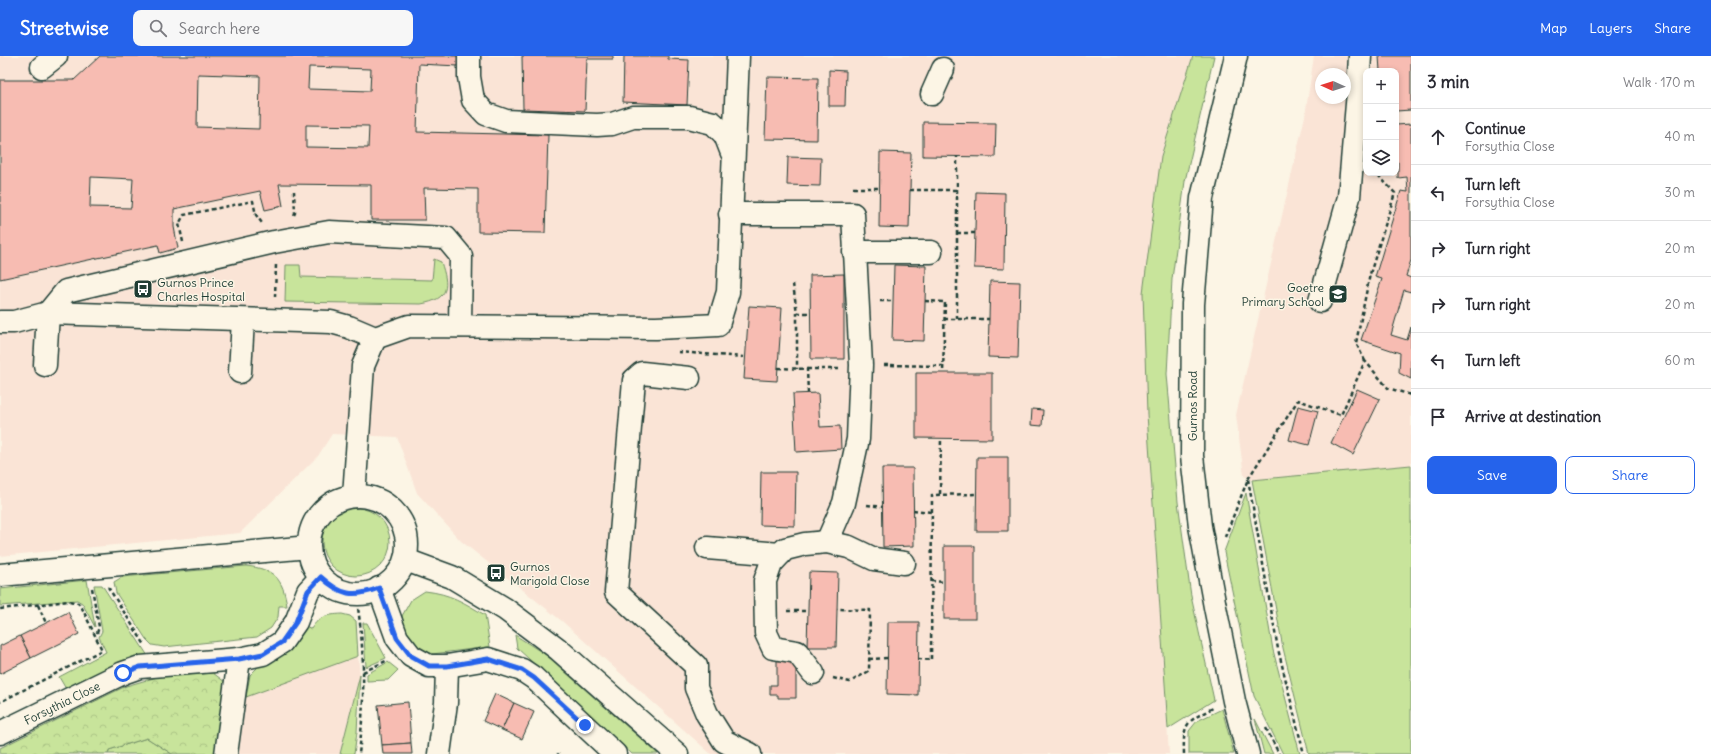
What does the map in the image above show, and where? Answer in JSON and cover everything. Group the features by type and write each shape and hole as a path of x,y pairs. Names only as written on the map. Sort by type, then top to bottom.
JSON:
{"street":[{"path":"469,56 469,77 473,100 486,114 506,121 597,125 612,124 633,117 689,118 713,123 725,135 732,154"},
{"path":"0,322 14,322 48,313 331,322 349,327 375,338 409,326 656,328 718,325 728,292 732,154 738,56"},
{"name":"Gurnos Road","path":"1236,56 1202,198 1194,304 1192,456 1200,526 1208,570 1234,701 1248,754"},
{"path":"1320,301 1349,197 1360,56"},
{"path":"932,94 943,69"},
{"path":"730,214 853,214 861,367 858,439 844,504 827,542"},
{"path":"45,365 48,313 66,290 329,232 446,238 461,256 460,326"},
{"path":"854,252 931,252"},
{"path":"240,372 242,320"},
{"path":"354,496 363,366 375,338"},
{"path":"689,378 642,373 634,380 616,592 696,666 696,688 707,714 724,741 750,754"},
{"path":"354,496 368,496 382,502 394,511 402,522 407,536 408,547 406,560 394,580 364,594 348,594 333,588 321,577 312,563 309,547 311,532 316,518 326,507 339,499 354,496"},
{"path":"813,673 797,652 773,648 766,633 765,580 771,564 784,549 805,544 827,542 849,547 874,559 904,563"},
{"path":"0,575 309,547"},
{"path":"707,548 780,554"},
{"path":"406,560 452,576 505,609 558,649 677,754"},
{"name":"Forsythia Close","path":"0,733 123,673 140,667 239,659 263,654 282,642 296,622 308,591 321,577"},
{"path":"379,588 397,638 411,656 429,666 447,666 488,659 522,670 534,678 615,754"},
{"path":"226,754 239,659"},
{"path":"439,754 446,703 447,666"}],"path":[{"path":"957,156 957,319"},
{"path":"1379,176 1396,193 1370,274 1356,343 1366,361 1388,388 1411,395"},
{"path":"852,188 879,188"},
{"path":"910,190 957,190"},
{"path":"291,218 295,214 294,191"},
{"path":"184,246 179,224 184,216 253,201 256,215 263,224 268,224"},
{"path":"957,233 975,232"},
{"path":"275,297 276,262"},
{"path":"793,284 797,313 797,369"},
{"path":"925,301 945,302 943,373"},
{"path":"797,313 810,313"},
{"path":"944,319 989,319"},
{"path":"678,352 743,357"},
{"path":"1222,545 1248,478 1298,400 1342,415 1366,361"},
{"path":"778,368 807,369 943,366"},
{"path":"807,369 808,393"},
{"path":"940,494 941,438"},
{"path":"1248,478 1278,649 1304,754"},
{"path":"918,659 931,660 932,495 977,494"},
{"path":"913,510 931,512"},
{"path":"107,581 108,588 158,665"},
{"path":"931,581 944,582"},
{"path":"91,582 99,627 96,636"},
{"path":"356,594 359,613 364,696 359,754"},
{"path":"0,609 70,602 78,603 81,606 102,650 0,702"},
{"path":"38,605 46,623"},
{"path":"813,673 850,682 869,671 870,610 837,609"},
{"path":"869,659 888,658"},
{"path":"363,672 388,660"},
{"path":"1184,754 1183,738 1185,727 1192,719 1219,705"}],"shaded area":[{"path":"0,56 1193,56 1161,156 1147,414 1169,754 711,754 563,622 461,541 417,493 397,437 332,434 318,456 240,533 0,556"},
{"name":"Goetre Primary School","path":"1314,56 1411,56 1411,465 1252,480 1244,476 1236,415 1305,116"},
{"path":"358,656 360,675 340,754 215,754 224,694 246,697"}],"green space":[{"path":"1193,56 1214,56 1185,181 1172,279 1167,374 1178,502 1191,596 1214,700 1168,729 1147,414 1143,293 1161,156"},
{"path":"434,259 441,262 444,270 446,285 442,295 431,302 421,304 285,302 286,265 300,265 301,277 432,280"},
{"path":"1411,465 1411,754 1309,754 1283,648 1252,480"},
{"path":"1246,493 1273,650 1300,754 1283,754 1254,696 1224,552"},
{"path":"356,508 369,511 380,518 387,529 390,542 387,555 380,566 369,573 356,576 343,573 332,566 325,555 322,542 325,529 332,518 343,511"},
{"path":"246,566 256,567 276,577 283,588 287,606 279,606 278,617 271,628 257,637 164,647 152,645 146,639 116,593 114,582 122,577"},
{"path":"87,580 95,627 82,603 77,600 0,606 0,589"},
{"path":"94,585 102,585 148,656 125,661 115,665 66,689 59,677 106,652 99,637 102,631"},
{"path":"425,591 450,596 485,615 490,647 432,654 414,646 403,631 402,616 411,600"},
{"path":"342,614 350,616 356,621 358,656 246,697 250,675 259,666 278,658 293,646 306,626 311,629 321,618"},
{"path":"363,623 367,623 386,658 366,667"},
{"path":"515,635 546,655 658,754 632,754 517,648"},
{"path":"388,662 398,670 388,680 367,681 367,674"},
{"path":"213,673 225,682 215,754 172,754 147,738 109,750 108,754 0,754 0,748 126,686 157,677"},
{"path":"360,675 357,732 354,754 340,754"},
{"path":"1222,709 1234,754 1189,754 1189,731 1197,721"},
{"path":"1255,719 1273,754 1264,754"},
{"path":"147,738 172,754 108,754 109,750"}],"building":[{"path":"100,56 458,56 458,66 419,64 417,132 548,135 545,233 478,232 478,189 424,188 425,220 371,220 371,185 279,184 283,206 265,210 260,191 174,209 174,227 178,248 160,253 158,245 0,279 0,80 74,80","holes":["309,67 371,69 370,91 308,89","198,74 260,76 259,129 197,127","306,125 369,126 368,148 306,147","91,177 133,179 131,208 90,207"]},
{"path":"522,56 613,56 613,59 587,59 585,111 523,109"},
{"path":"624,56 668,56 668,59 689,60 687,105 623,102"},
{"path":"1379,56 1411,56 1411,110 1399,111 1399,68 1380,68"},
{"path":"829,70 846,71 845,106 829,106"},
{"path":"767,77 818,78 817,140 765,139"},
{"path":"923,122 996,123 995,157 923,156"},
{"path":"1411,124 1411,260 1406,276 1411,278 1411,292 1404,290 1391,335 1407,340 1411,327 1411,379 1399,373 1400,353 1361,340 1382,279 1375,277 1401,191 1408,192 1407,177 1398,178 1399,125"},
{"path":"880,152 911,153 909,228 879,227"},
{"path":"788,157 821,158 820,186 787,185"},
{"path":"976,192 1005,193 1004,269 974,268"},
{"path":"894,265 926,266 924,341 892,340"},
{"path":"844,274 844,359 811,359 810,275"},
{"path":"990,281 1020,282 1018,358 988,357"},
{"path":"749,306 782,308 777,381 744,379"},
{"path":"916,373 992,373 992,439 916,438"},
{"path":"1357,389 1380,399 1353,455 1331,443"},
{"path":"818,393 820,427 840,426 841,449 796,452 793,394"},
{"path":"1298,406 1318,411 1309,445 1289,440"},
{"path":"1032,409 1043,410 1042,426 1031,425"},
{"path":"977,457 1008,457 1008,531 976,531"},
{"path":"882,468 913,468 914,546 883,547"},
{"path":"761,472 796,472 795,526 760,525"},
{"path":"944,546 975,546 975,619 944,619"},
{"path":"809,572 838,573 836,647 807,647"},
{"path":"68,612 79,634 31,658 20,636"},
{"path":"888,622 919,622 918,695 887,694"},
{"path":"20,636 31,658 0,674 0,646"},
{"path":"777,656 796,656 796,698 778,698 778,695 770,695 770,685 777,685"},
{"path":"495,694 514,703 502,730 483,721"},
{"path":"408,702 411,743 382,745 378,705"},
{"path":"514,703 534,712 522,739 502,730"},
{"path":"411,743 412,754 383,754 382,745"}],"place":[{"name":"Gurnos Prince Charles Hospital","path":"143,289"},
{"name":"Goetre Primary School","path":"1338,294"},
{"name":"Gurnos Marigold Close","path":"496,573"}],"route":[{"path":"123,673 140,667 239,659 263,654 282,642 296,622 308,591 321,577 333,588 348,594 364,594 379,588 397,638 411,656 429,666 447,666 488,659 522,670 534,678 585,725"}]}
